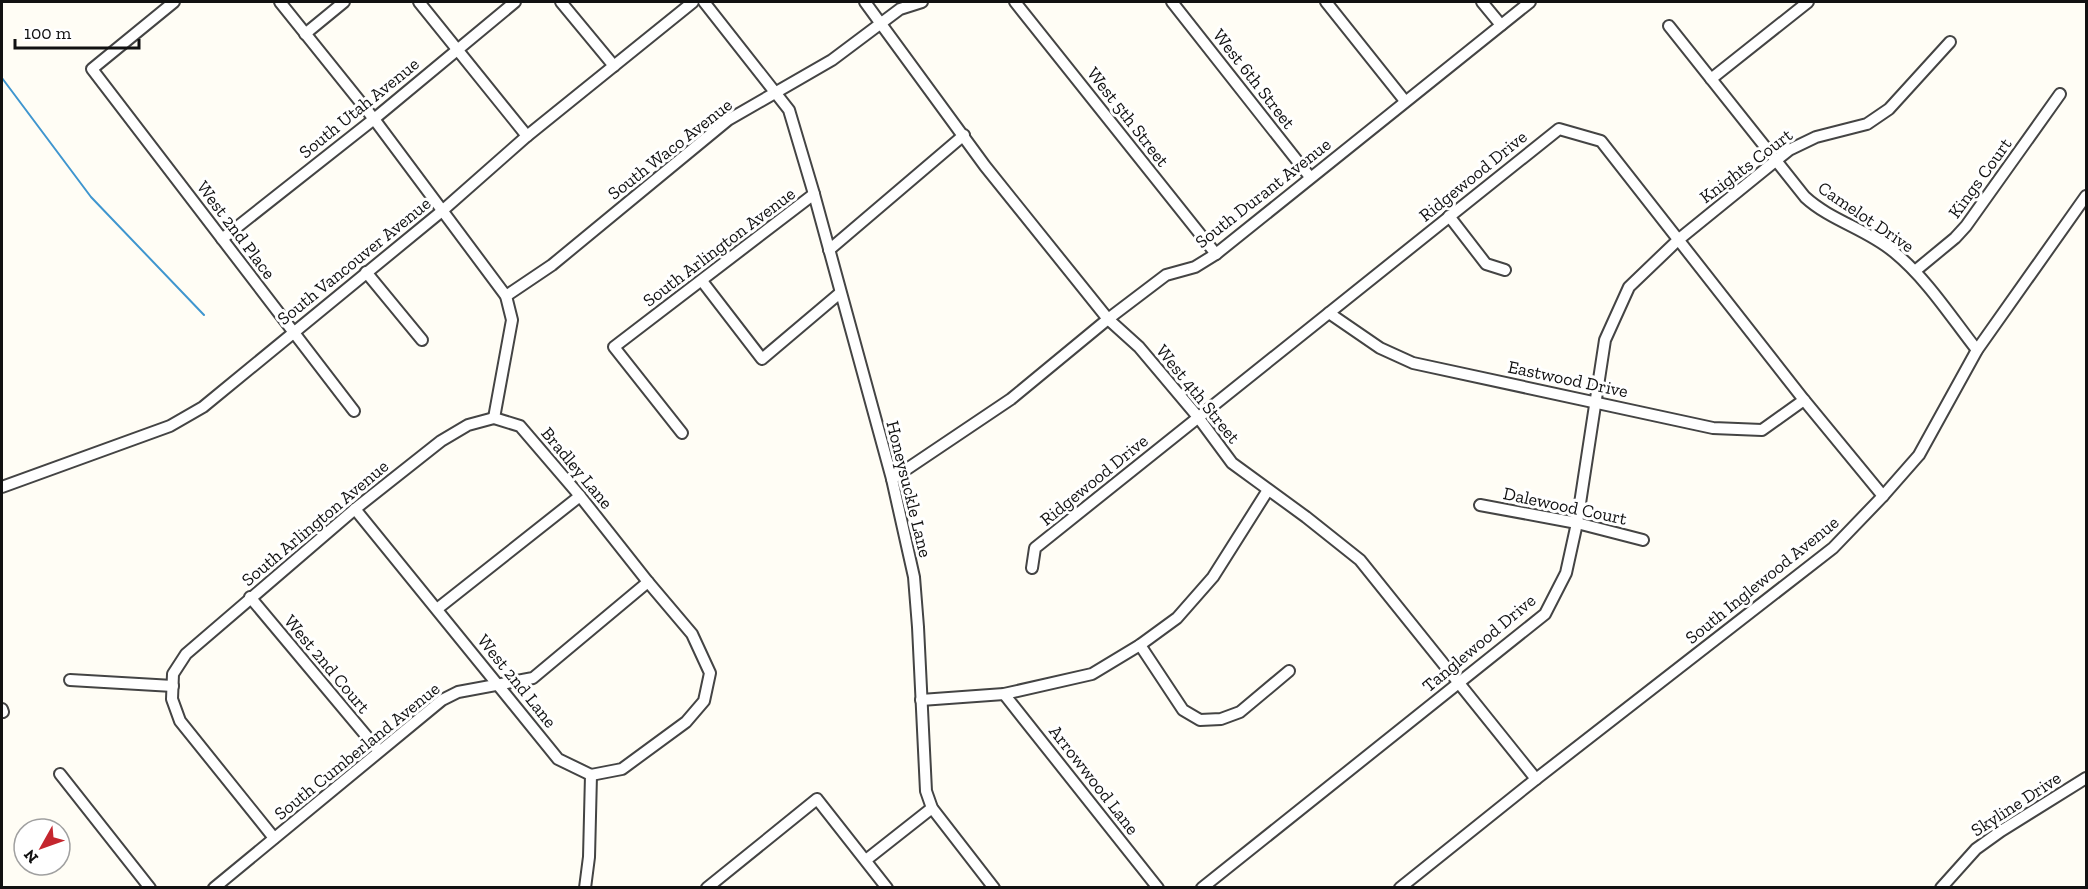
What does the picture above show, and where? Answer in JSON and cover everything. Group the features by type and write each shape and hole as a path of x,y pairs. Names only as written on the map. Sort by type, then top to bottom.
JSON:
{"street":[{"name":"West 2nd Place","path":"174,2 92,69 354,411"},
{"path":"280,2 374,119 506,296 512,321 494,418"},
{"path":"305,34 344,2"},
{"path":"419,2 527,136"},
{"name":"South Utah Avenue","path":"222,239 374,119 515,2"},
{"path":"561,2 614,66"},
{"name":"South Vancouver Avenue","path":"2,487 170,426 203,407 442,211 527,136 693,2"},
{"name":"Honeysuckle Lane","path":"704,2 789,110 892,479 914,577 926,791 932,808 994,888"},
{"name":"West 4th Street","path":"865,2 985,166 1108,319 1139,347 1198,417 1232,463 1306,517 1360,561 1536,779"},
{"name":"South Waco Avenue","path":"506,296 552,265 728,120 832,60 900,9 922,2"},
{"name":"West 5th Street","path":"1015,2 1216,254"},
{"name":"West 6th Street","path":"1172,2 1310,177"},
{"path":"1326,2 1405,101"},
{"path":"1482,2 1501,25"},
{"name":"South Durant Avenue","path":"892,479 1011,399 1108,319 1166,275 1195,267 1216,254 1530,2"},
{"path":"1711,79 1808,2"},
{"name":"Camelot Drive","path":"1669,26 1805,197 1816,207 1877,240 1894,252 1914,271 1977,350"},
{"name":"Knights Court","path":"1678,240 1776,161 1802,143 1816,137 1867,124 1879,117 1950,42"},
{"name":"Kings Court","path":"1914,271 1955,238 1966,226 2060,94"},
{"name":"Ridgewood Drive","path":"1032,568 1035,548 1558,129 1601,141 1804,400 1883,496"},
{"path":"829,250 964,135"},
{"name":"South Arlington Avenue","path":"682,433 614,347 814,194"},
{"name":"South Inglewood Avenue","path":"1400,888 1833,548 1919,455 1977,350 2086,196"},
{"path":"1449,216 1486,264 1505,270"},
{"name":"Tanglewood Drive","path":"1202,888 1545,614 1566,573 1605,340 1629,287 1678,240"},
{"path":"366,272 422,340"},
{"path":"702,281 762,359 840,293"},
{"name":"Eastwood Drive","path":"1329,313 1380,348 1413,363 1713,428 1762,430 1804,400"},
{"name":"South Arlington Avenue","path":"173,686 173,674 186,654 355,509 441,441 468,425 494,418"},
{"name":"Bradley Lane","path":"494,418 520,426 580,496 692,634 710,673 704,701 686,722 622,769 591,775"},
{"path":"921,700 1004,694 1092,674 1140,645 1177,618 1213,577 1268,490"},
{"path":"437,609 580,496"},
{"name":"Dalewood Court","path":"1480,505 1576,523 1643,540"},
{"name":"West 2nd Lane","path":"355,509 558,759 591,775"},
{"name":"South Cumberland Avenue","path":"214,888 442,700 458,692 533,678 648,582"},
{"name":"West 2nd Court","path":"250,597 379,751"},
{"path":"1140,645 1183,710 1200,720 1221,719 1240,712 1290,671"},
{"path":"70,680 173,686 172,699 180,721 274,838"},
{"name":"Arrowwood Lane","path":"1004,694 1158,888"},
{"path":"60,774 150,888"},
{"path":"585,888 589,857 591,775"},
{"name":"Skyline Drive","path":"1941,888 1976,849 2086,778"},
{"path":"707,888 817,799 887,888"},
{"path":"866,860 932,808"}],"waterway":[{"path":"2,78 91,197 204,315"}]}
